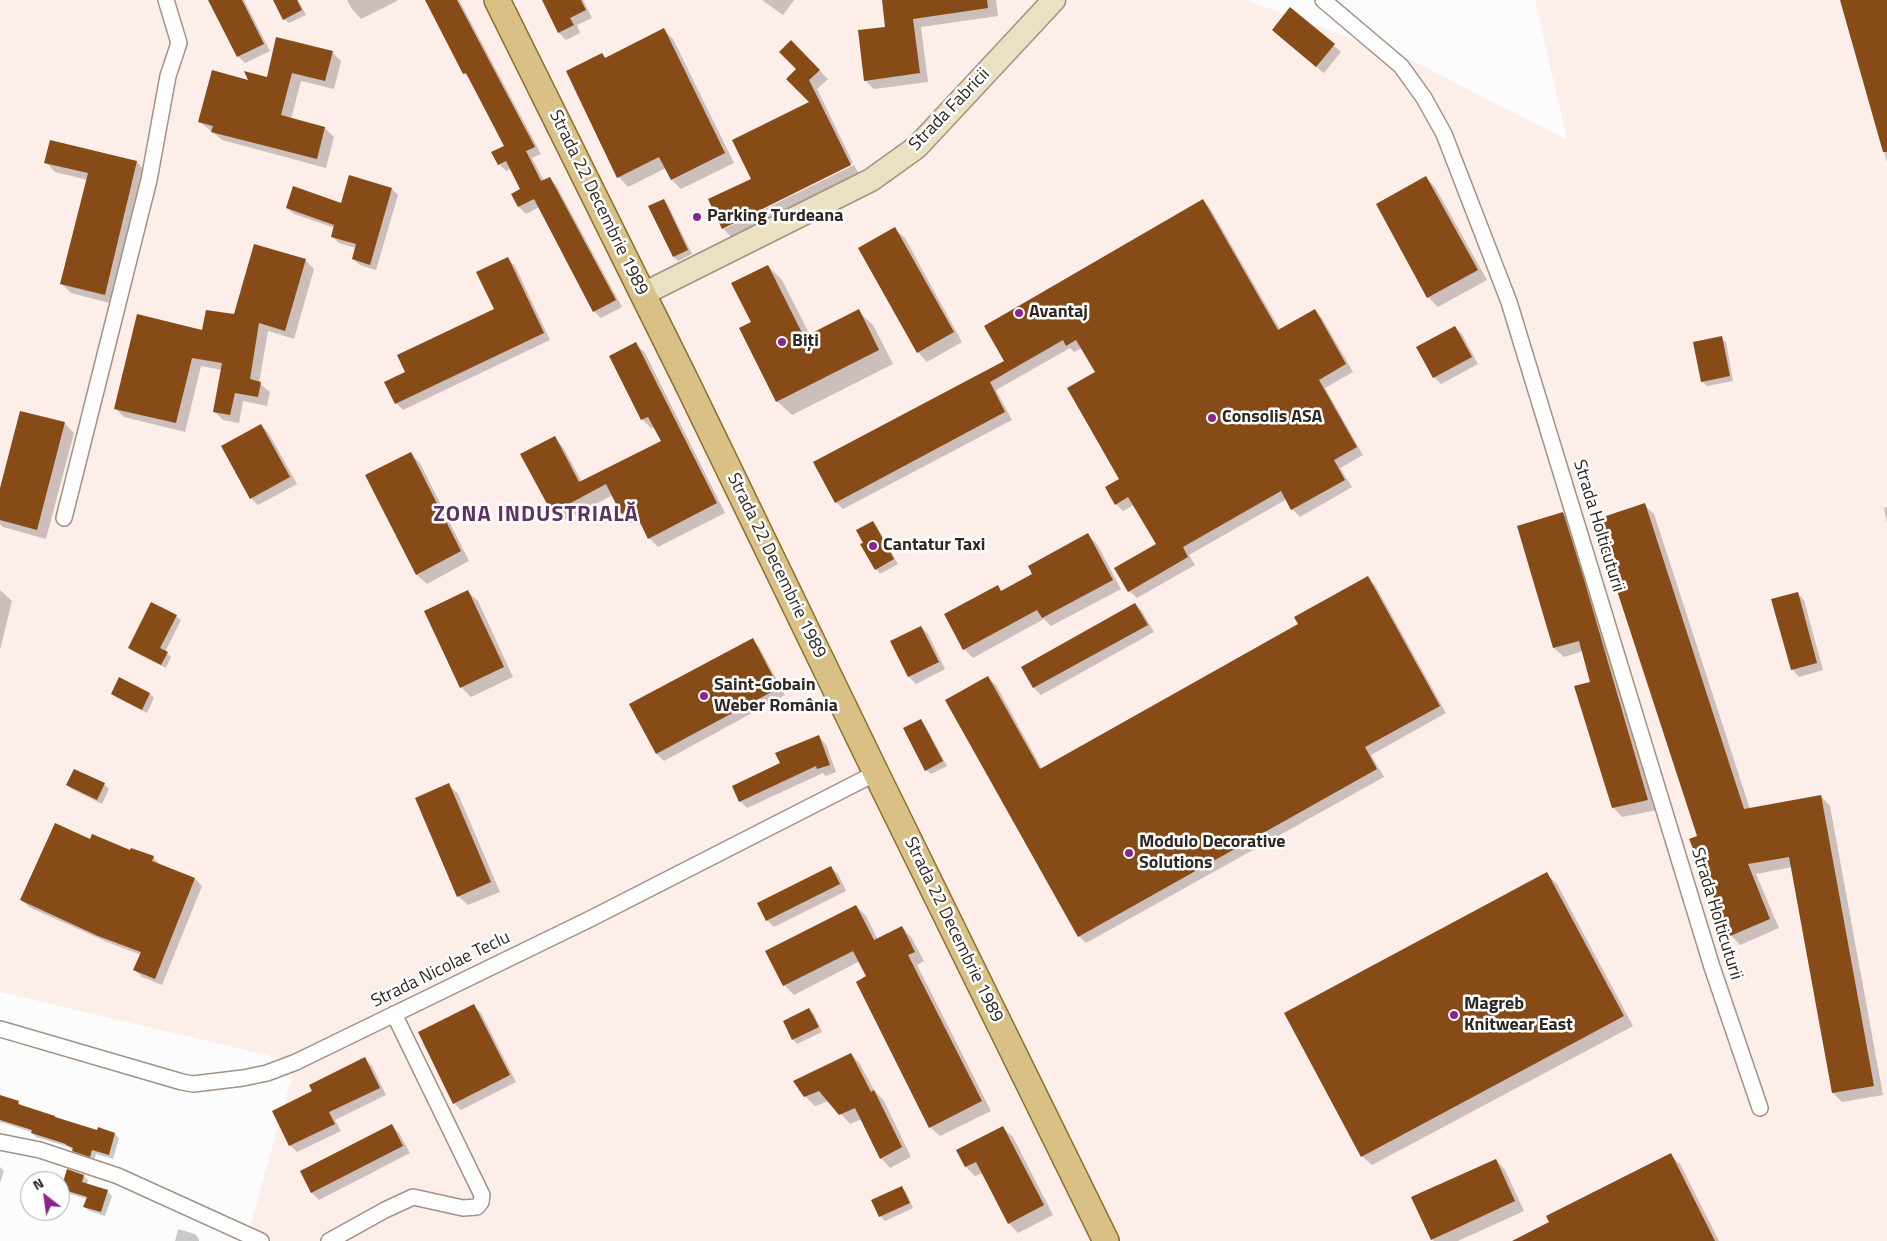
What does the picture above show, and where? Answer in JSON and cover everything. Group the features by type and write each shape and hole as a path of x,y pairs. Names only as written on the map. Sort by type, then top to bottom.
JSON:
{"main road":[{"name":"Strada 22 Decembrie 1989","path":"497,0 644,294 876,773 1106,1241"}],"street":[{"path":"64,518 149,180 168,76 179,43 166,0"},
{"name":"Strada Fabricii","path":"644,294 879,175 917,147 1054,0"},
{"name":"Strada Holticuturii","path":"1323,0 1401,66 1424,98 1444,134 1509,302 1709,958 1760,1108"},
{"name":"Strada Nicolae Teclu","path":"0,1029 193,1084 268,1073 296,1062 590,919 876,773"},
{"path":"329,1241 413,1197 463,1208 478,1207 481,1202 482,1195 394,1014"},
{"path":"0,1142 40,1150 118,1176 261,1241"}],"shaded area":[{"path":"0,0 1246,0 1411,60 1567,140 1535,0 1887,0 1887,1241 246,1241 296,1062 0,992"}],"building":[{"path":"208,0 242,0 264,44 237,57"},
{"path":"273,0 297,0 302,10 283,20"},
{"path":"425,0 457,0 535,147 526,151 541,181 550,177 616,300 593,312 534,199 518,207 511,194 520,189 506,161 498,165 491,152 504,146 466,73 463,74"},
{"path":"542,0 581,0 586,10 570,18 574,25 558,33"},
{"path":"882,0 987,0 988,8 913,19 920,73 864,81 858,30 885,27"},
{"path":"1840,0 1887,0 1887,152 1883,152"},
{"path":"1290,7 1335,44 1316,67 1272,30"},
{"path":"664,28 725,153 671,180 659,157 617,178 566,71 602,53 605,58"},
{"path":"276,37 333,51 325,81 292,73 281,115 325,127 317,159 211,132 213,126 198,122 212,70 248,80 244,71 267,77"},
{"path":"791,40 820,70 809,80 851,165 722,229 708,199 751,179 732,140 809,102 786,79 796,69 779,52"},
{"path":"50,140 137,161 105,295 60,284 88,173 44,163"},
{"path":"349,175 392,188 370,265 352,259 356,244 331,237 334,225 286,208 293,186 341,203"},
{"path":"1426,176 1478,270 1427,298 1376,204"},
{"path":"664,199 688,250 673,257 648,206"},
{"name":"Consolis ASA","path":"1203,199 1278,330 1315,309 1346,364 1319,380 1357,447 1334,460 1345,480 1291,510 1281,491 1183,547 1188,557 1128,592 1114,568 1156,544 1128,497 1115,505 1105,487 1119,479 1067,388 1095,372 1076,340 1066,346 1063,340 990,382 1005,412 835,503 813,462 1004,361 984,326"},
{"path":"895,227 954,332 917,353 858,248"},
{"path":"254,244 306,259 285,331 259,323 250,379 261,382 258,397 235,393 230,415 213,412 222,363 192,358 176,423 114,409 137,314 202,330 206,310 234,314"},
{"path":"508,257 544,333 395,404 384,382 405,372 397,355 494,309 476,272"},
{"path":"768,265 804,337 859,309 879,350 776,402 739,328 751,322 731,283"},
{"path":"1455,326 1472,357 1433,378 1416,347"},
{"path":"1722,336 1730,376 1701,382 1693,342"},
{"path":"636,342 717,503 648,539 633,508 621,514 606,484 552,513 520,454 555,436 579,482 661,441 648,417 641,420 609,356"},
{"path":"20,411 65,422 37,530 0,520 0,488"},
{"path":"261,424 290,477 250,499 221,446"},
{"path":"411,452 461,551 416,575 365,475"},
{"path":"1645,503 1744,809 1821,795 1874,1086 1832,1093 1789,857 1748,864 1770,919 1730,936 1689,839 1697,836 1594,520"},
{"path":"1563,512 1648,800 1612,808 1574,686 1590,682 1579,641 1553,648 1517,526"},
{"path":"873,521 894,559 875,570 860,544 863,543 856,530"},
{"path":"1088,533 1113,580 1042,618 1037,610 963,650 944,614 998,585 1001,591 1032,574 1028,566"},
{"name":"Modulo Decorative Solutions","path":"1368,576 1440,706 1365,747 1377,769 1078,937 945,700 988,676 1040,769 1298,624 1294,617"},
{"path":"468,590 504,667 460,688 424,611"},
{"path":"1798,592 1817,663 1791,670 1771,599"},
{"path":"151,602 177,615 160,648 168,652 161,665 128,648"},
{"path":"1135,603 1148,625 1033,688 1021,667"},
{"path":"921,626 939,662 908,677 890,641"},
{"name":"Saint-Gobain Weber România","path":"753,638 779,688 656,754 629,704"},
{"path":"119,677 150,693 142,710 111,694"},
{"path":"921,719 943,761 925,771 903,728"},
{"path":"819,735 830,765 817,769 816,766 739,802 732,786 780,763 775,753"},
{"path":"74,769 105,783 97,800 66,785"},
{"path":"449,783 491,882 457,897 415,798"},
{"path":"55,823 90,839 92,834 130,850 131,848 154,856 152,861 195,878 155,979 133,970 141,952 98,936 20,900"},
{"path":"831,866 840,884 766,921 757,903"},
{"name":"Magreb Knitwear East","path":"1547,872 1624,1016 1361,1157 1284,1013"},
{"path":"856,905 874,940 902,926 915,952 908,955 982,1101 929,1128 856,982 866,976 853,951 783,986 765,951"},
{"path":"474,1004 510,1075 453,1104 418,1032"},
{"path":"809,1008 819,1027 792,1040 783,1021"},
{"path":"851,1053 871,1092 874,1090 902,1147 880,1159 855,1108 839,1115 819,1091 804,1097 793,1081"},
{"path":"365,1057 380,1088 329,1112 335,1124 289,1146 272,1111 312,1091 309,1085"},
{"path":"0,1095 19,1101 18,1104 55,1117 97,1130 98,1127 115,1133 109,1155 92,1150 90,1157 72,1151 73,1148 66,1144 31,1133 32,1130 0,1120"},
{"path":"392,1124 403,1146 311,1193 300,1171"},
{"path":"1003,1126 1044,1205 1008,1224 976,1162 965,1167 956,1150"},
{"path":"1671,1153 1715,1241 1512,1241 1549,1222 1546,1216"},
{"path":"1496,1159 1515,1201 1431,1240 1411,1197"},
{"path":"67,1169 84,1175 82,1182 108,1190 101,1212 83,1207 87,1197 70,1192 70,1171 66,1171"},
{"path":"902,1186 910,1203 879,1217 871,1200"}],"place":[{"name":"Parking Turdeana","path":"697,217"},
{"name":"Avantaj","path":"1019,313"},
{"name":"Biți","path":"782,342"},
{"name":"Consolis ASA","path":"1212,418"},
{"name":"Cantatur Taxi","path":"873,546"},
{"name":"Saint-Gobain Weber România","path":"704,696"},
{"name":"Modulo Decorative Solutions","path":"1129,853"},
{"name":"Magreb Knitwear East","path":"1454,1015"}],"district":[{"name":"ZONA INDUSTRIALĂ","path":"536,516"}]}
